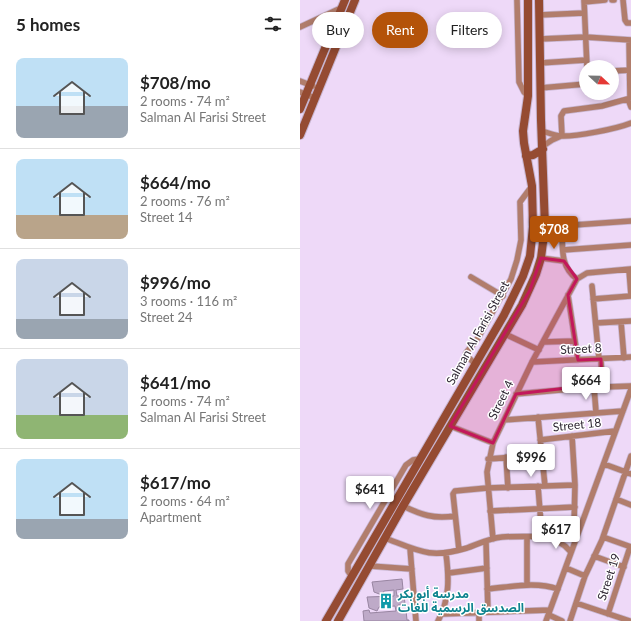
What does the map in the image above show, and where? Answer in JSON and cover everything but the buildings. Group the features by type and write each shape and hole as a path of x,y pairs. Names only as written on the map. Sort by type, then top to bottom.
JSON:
{"street":[{"path":"300,135 355,0"},
{"path":"517,0 519,82 528,96"},
{"name":"Salman Al Farisi Street","path":"326,621 515,296 530,256 533,227 532,186 523,131 528,96 528,0"},
{"name":"Salman Al Farisi Street","path":"338,621 403,506 530,290 542,258 545,227 540,88 539,0"},
{"path":"586,60 584,1 605,0"},
{"path":"624,0 625,20 627,23 631,23"},
{"path":"300,27 343,4"},
{"path":"300,109 303,93 310,85 343,4"},
{"path":"539,15 584,13"},
{"path":"540,39 585,37 630,40 631,106"},
{"path":"540,63 579,60"},
{"path":"619,71 630,70"},
{"path":"300,81 319,89"},
{"path":"540,88 579,85"},
{"path":"303,93 315,98"},
{"path":"562,136 561,116 564,111 602,106 630,98"},
{"path":"524,118 535,118 541,120"},
{"path":"526,156 537,154 552,140 562,136 597,131 631,123"},
{"path":"542,131 562,136"},
{"path":"475,364 466,353 478,338 503,296 511,279 521,240 520,202 532,186"},
{"path":"545,227 631,221"},
{"path":"562,226 564,261 566,268 576,280 586,273 630,270 631,296 593,300"},
{"path":"563,250 631,245"},
{"path":"542,258 564,261"},
{"path":"471,277 503,296"},
{"name":"Street 4","path":"493,539 486,472 493,442 532,362 576,280"},
{"path":"592,286 600,359 601,385"},
{"path":"568,295 578,360"},
{"path":"596,324 631,321"},
{"path":"621,322 624,358"},
{"path":"505,334 539,350"},
{"path":"543,342 575,341"},
{"name":"Street 8","path":"532,362 631,357"},
{"path":"516,394 594,387 601,385 604,387 631,386"},
{"path":"594,387 596,412"},
{"path":"548,616 631,389"},
{"path":"504,420 623,411"},
{"path":"538,417 545,486"},
{"path":"450,426 493,442"},
{"name":"Street 18","path":"540,440 615,431"},
{"path":"546,537 560,531 573,529 574,526 575,485 572,436"},
{"path":"488,459 542,455"},
{"path":"570,621 585,576 628,473 631,456"},
{"path":"506,457 508,488"},
{"path":"604,464 628,473"},
{"path":"459,550 453,492 487,488 575,485"},
{"path":"538,486 539,509 546,537"},
{"path":"616,499 631,505"},
{"path":"403,506 421,515 432,517 455,516"},
{"path":"490,511 575,507"},
{"path":"385,538 421,552 446,554 493,539 546,537 578,533"},
{"path":"527,537 527,585"},
{"path":"546,537 562,544 571,552"},
{"path":"602,537 630,547"},
{"path":"486,541 488,612"},
{"name":"Street 19","path":"608,614 630,547"},
{"path":"410,548 416,621"},
{"path":"438,621 442,614 448,594 449,573 446,554"},
{"path":"594,556 624,567"},
{"path":"370,566 412,569"},
{"path":"449,573 487,568"},
{"path":"566,568 585,576"},
{"path":"487,589 538,584 558,589"},
{"path":"576,603 608,614 614,619 630,621"},
{"path":"442,614 488,612 548,616 562,621"},
{"path":"479,613 479,621"}],"highlighted area":[{"path":"541,258 564,261 577,279 568,295 578,360 601,359 602,384 516,394 493,443 450,426 530,290"}],"place":[{"name":"مدرسة أبو بكر الصدسق الرسمية للغات","path":"386,601"}]}
